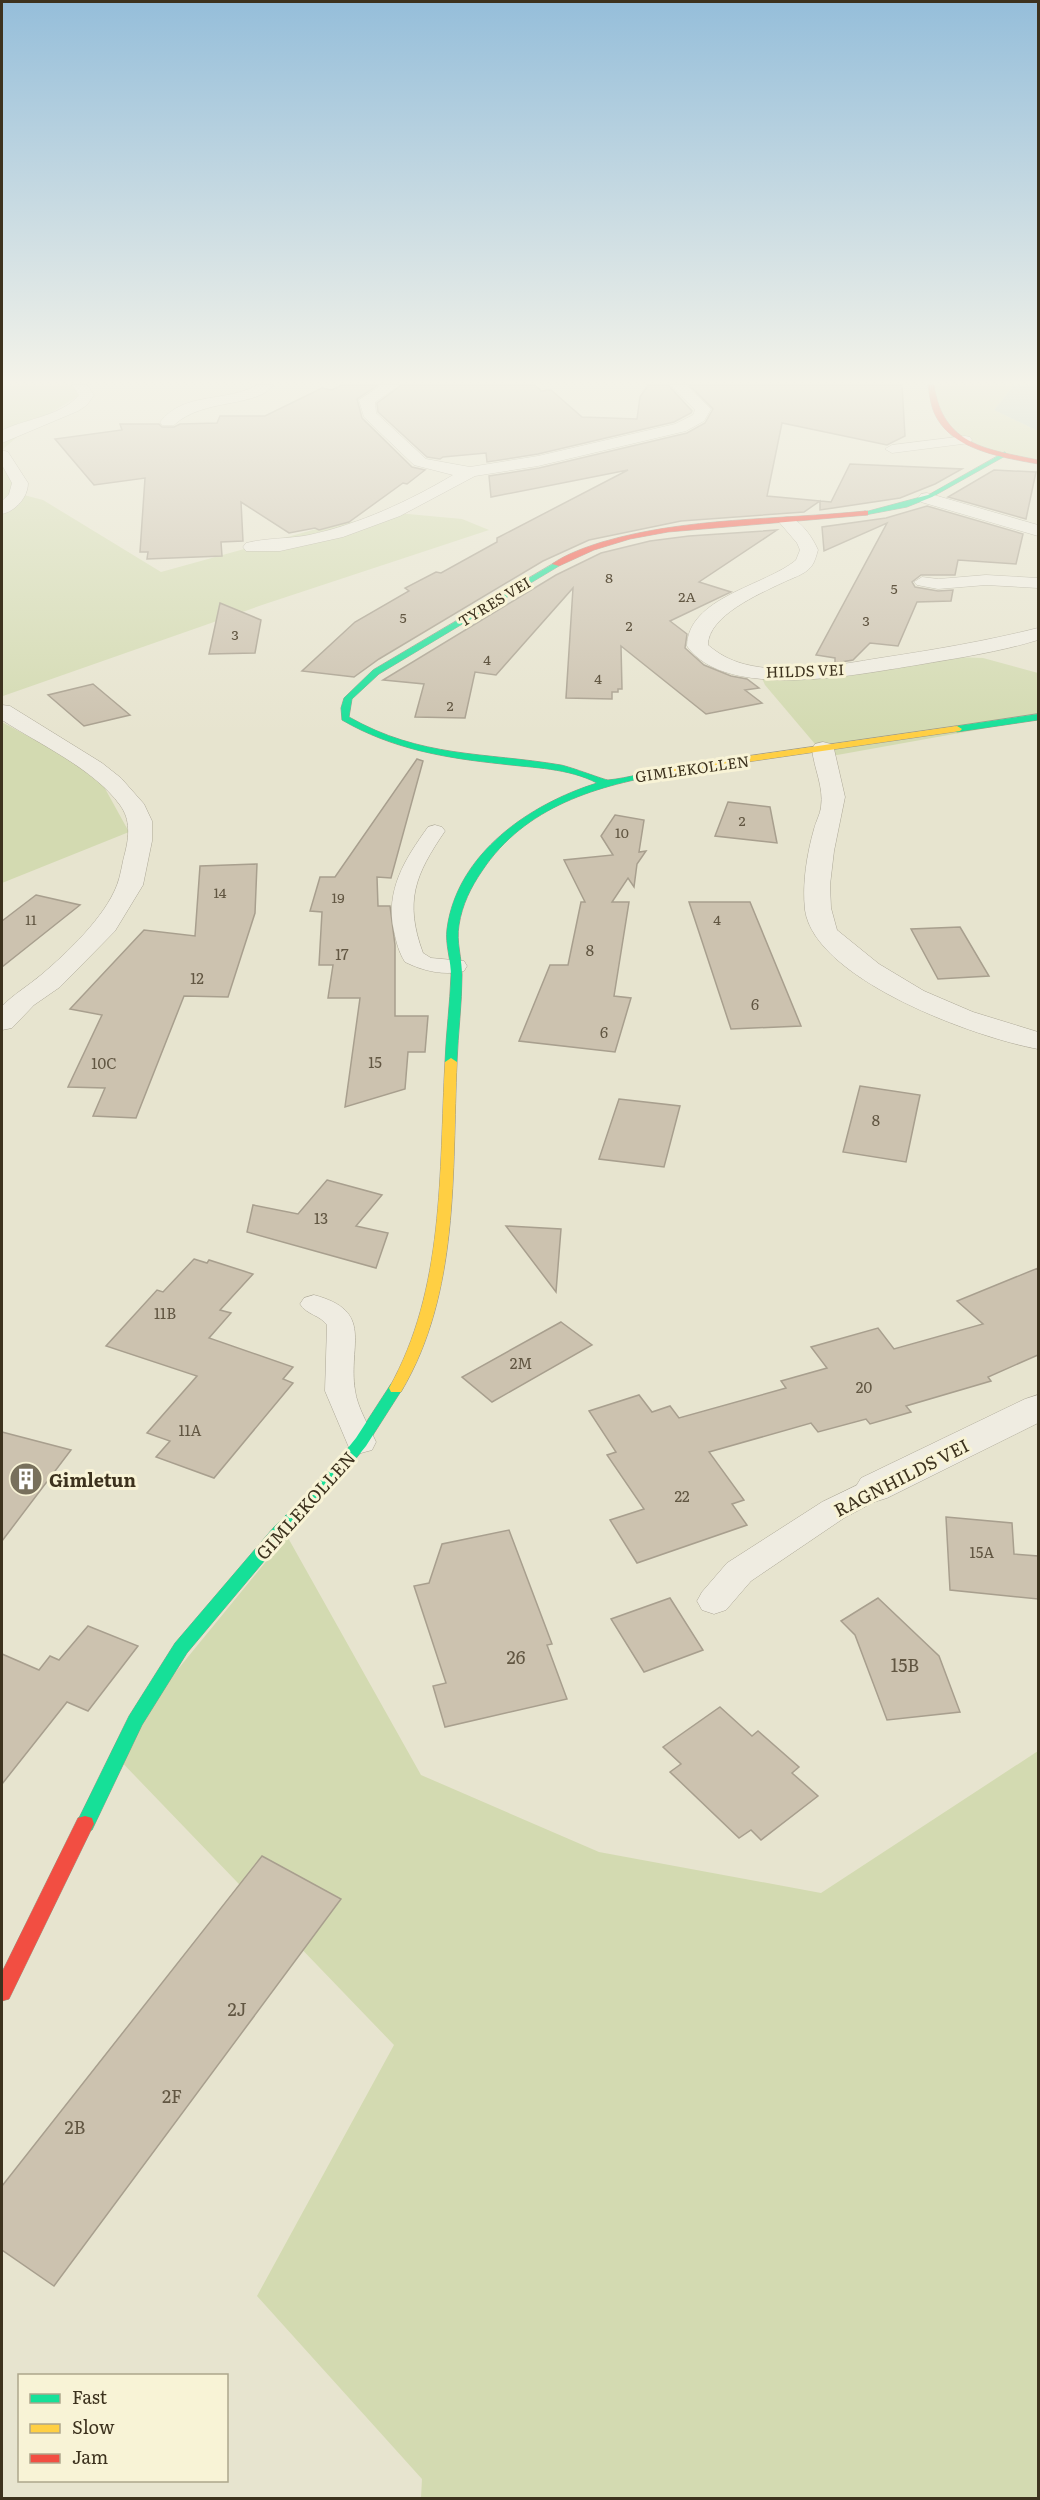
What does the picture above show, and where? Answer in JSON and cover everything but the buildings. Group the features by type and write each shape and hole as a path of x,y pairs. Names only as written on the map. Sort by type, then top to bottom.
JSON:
{"street":[{"path":"252,547 308,542 362,524 415,502"},
{"name":"TYRES VEI","path":"604,783 590,774 569,768 445,754 370,735 345,718 344,702 350,694 397,660 562,560 591,548 682,527 788,522 873,511 912,502"},
{"path":"939,502 1038,531"},
{"name":"HILDS VEI","path":"788,522 806,541 810,550 804,563 705,621 697,631 694,642 705,655 744,670 766,673 805,672 917,659 1038,634"},
{"path":"2,711 85,762 113,783 132,804 140,821 140,831 130,885 106,924 50,981 16,1006 2,1022"},
{"name":"GIMLEKOLLEN","path":"2,1992 135,1721 181,1648 280,1531 332,1478 361,1442 400,1381 421,1333 437,1278 445,1225 448,1173 447,1126 456,966 452,934 463,893 482,859 503,836 545,806 563,797 629,776 1038,717"},
{"path":"823,749 824,759 834,786 818,881 818,897 820,919 833,941 863,966 908,994 991,1028 1038,1041"},
{"name":"RAGNHILDS VEI","path":"874,1488 1038,1408"}],"lane":[{"path":"922,582 938,584 986,580 1038,583"},
{"path":"435,831 418,854 400,903 403,931 413,957 426,964 456,966"},
{"path":"314,1304 333,1313 341,1325 340,1391 361,1442"},
{"name":"RAGNHILDS VEI","path":"714,1601 740,1572 833,1510 874,1488"}],"green space":[{"path":"2,502 46,502 161,572 320,528 397,513 462,519 489,530 265,604 3,696 2,702"},
{"path":"927,656 983,658 1038,673 1038,719 826,757 765,685 759,672"},
{"path":"2,722 97,774 129,832 2,883"},
{"path":"287,1536 421,1775 599,1852 821,1893 1038,1751 1038,2498 421,2498 422,2479 257,2296 394,2045 111,1751"}],"traffic: fast":[{"path":"865,513 914,502"},
{"path":"556,564 376,672 348,698 345,718 385,738 427,751 561,768 604,783"},
{"path":"957,729 1038,717"},
{"path":"451,1062 456,978 453,928 464,891 488,854 532,815 557,801 613,781 671,770"},
{"path":"85,1824 135,1721 181,1648 280,1531 332,1478 361,1442 396,1388"}],"traffic: slow":[{"path":"671,770 957,729"},
{"path":"396,1388 426,1316 435,1281 445,1209 451,1062"}],"traffic: jam":[{"path":"556,564 592,548 668,529 865,513"},
{"path":"2,1992 85,1824"}],"place":[{"name":"Gimletun","path":"26,1479"}]}
